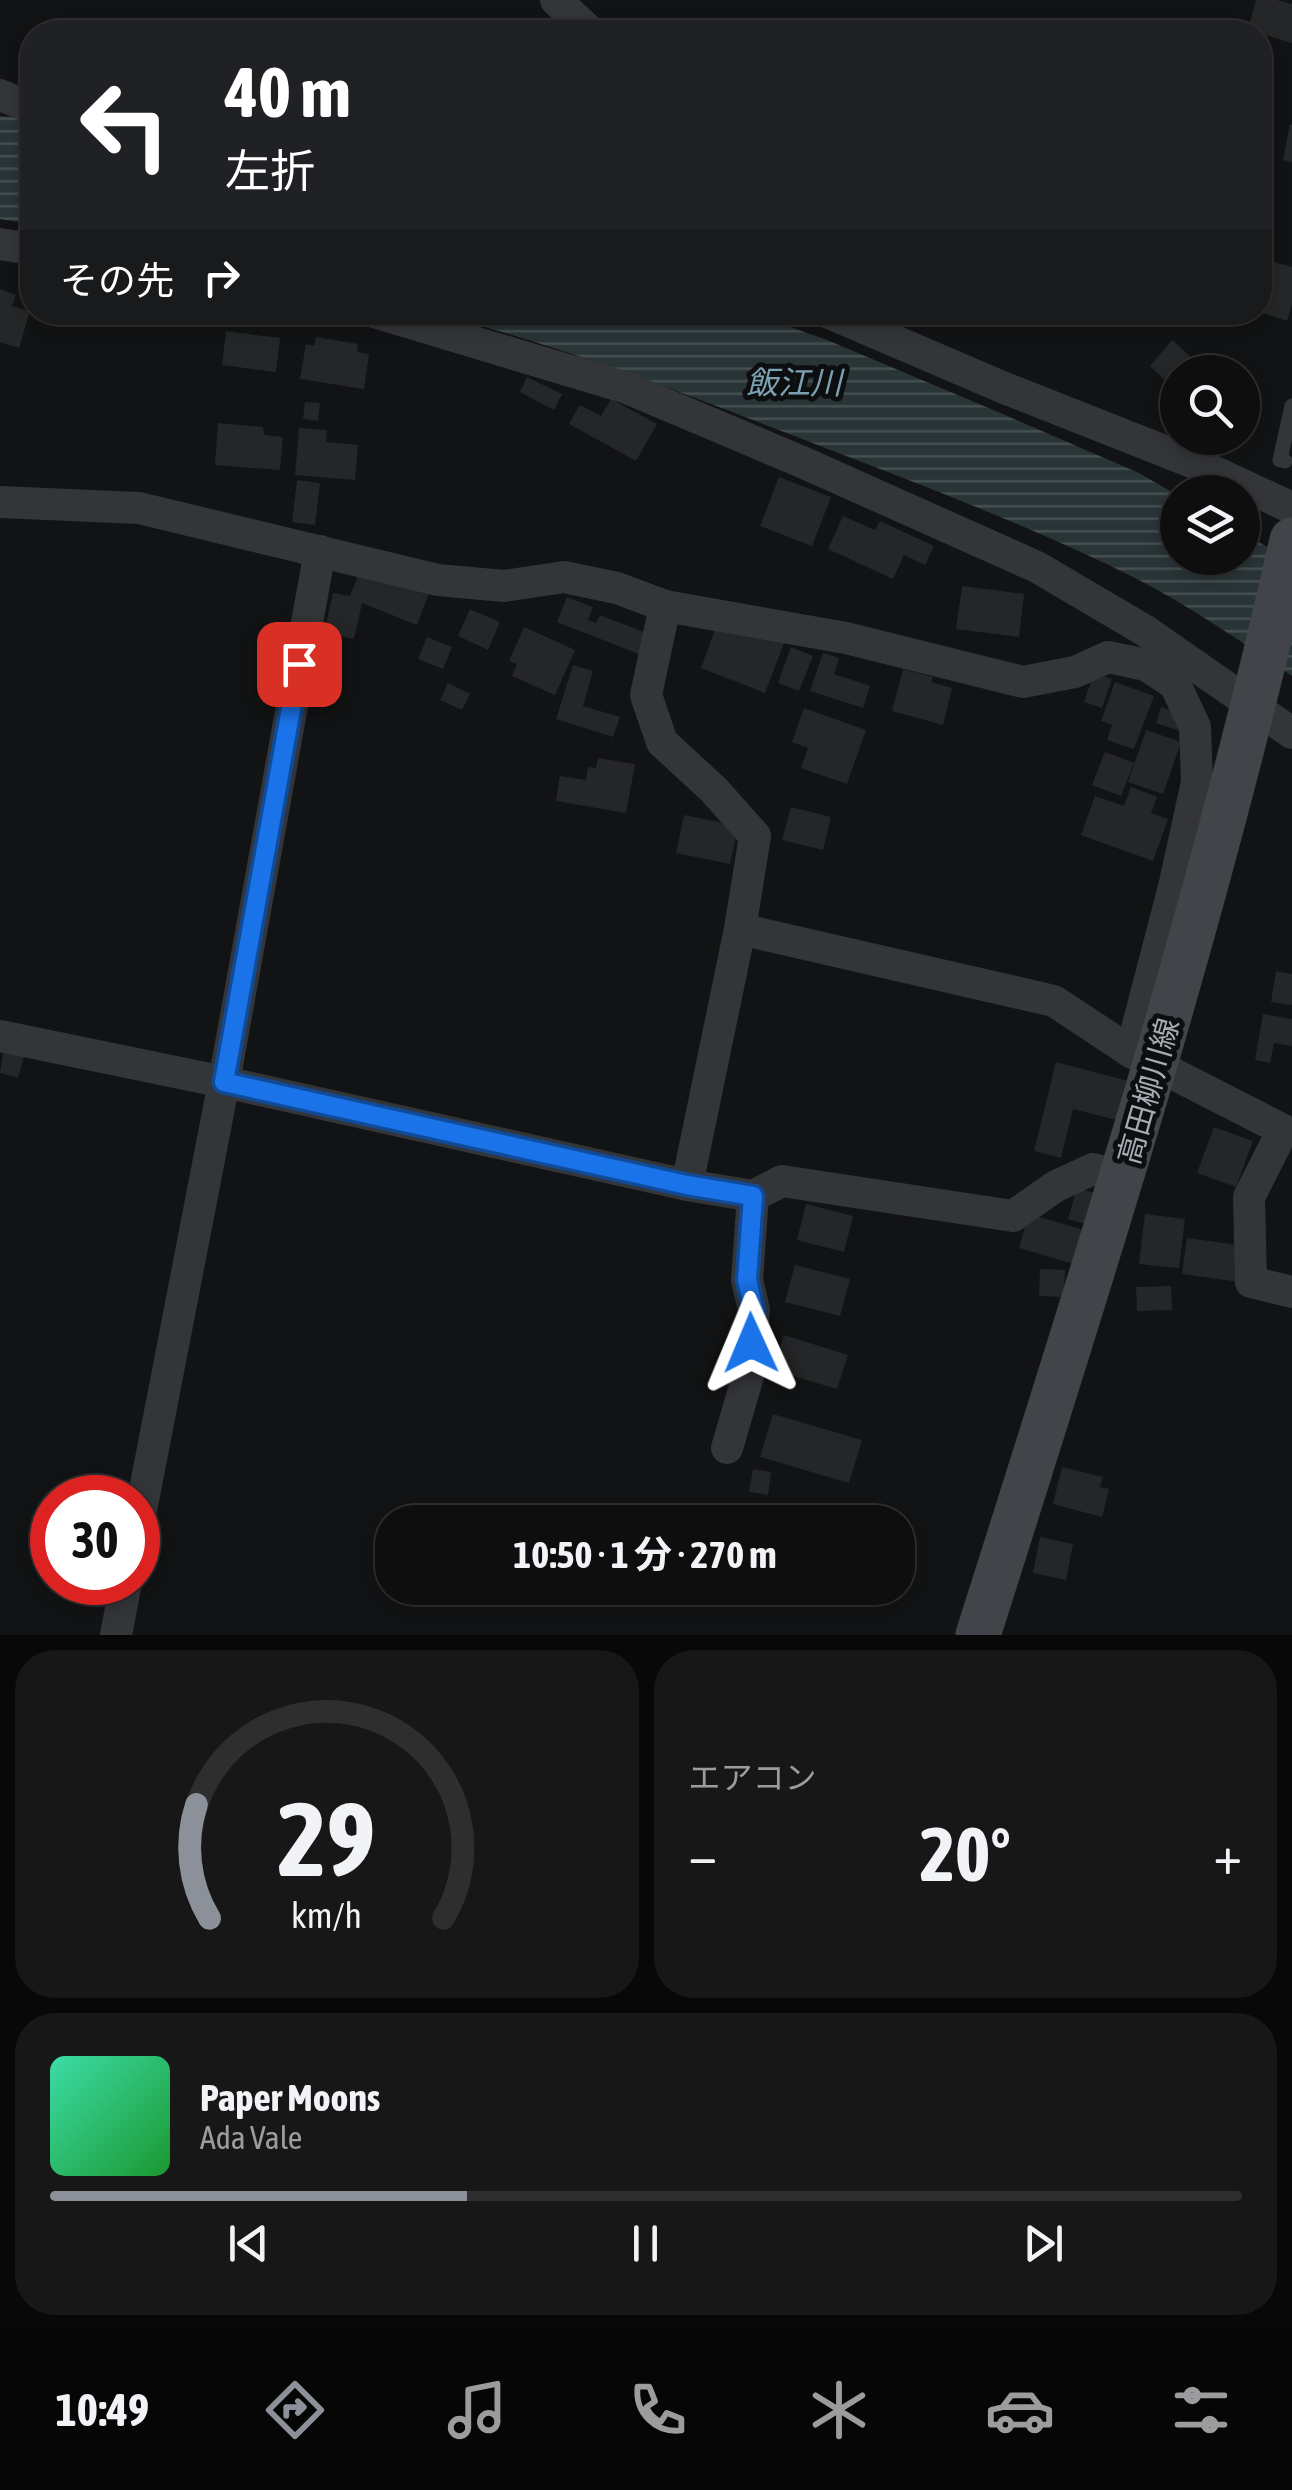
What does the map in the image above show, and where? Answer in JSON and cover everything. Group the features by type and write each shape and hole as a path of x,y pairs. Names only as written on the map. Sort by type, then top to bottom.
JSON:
{"main road":[{"name":"高田柳川線","path":"978,1635 1123,1177 1143,1059 1254,708 1292,540"}],"street":[{"path":"556,0 577,20"},
{"path":"417,325 627,388 1037,567 1144,630 1292,732"},
{"path":"860,325 1002,388 1202,466 1292,508"},
{"path":"0,502 139,508 438,580 504,586 564,578 618,588 665,606 846,638 1023,682 1074,672 1108,657 1146,666 1175,684 1195,727 1197,782 1143,1059"},
{"path":"148,1475 320,551"},
{"path":"665,606 646,695 662,742 714,790 755,836 740,930 687,1185"},
{"path":"740,930 1054,1000 1143,1059 1283,1130 1249,1197 1251,1282 1292,1292"},
{"path":"0,1036 753,1196 782,1180 1013,1216 1056,1186 1093,1169 1123,1177"},
{"path":"728,1448 749,1360 754,1310 747,1280 753,1196"},
{"path":"116,1635 122,1605"}],"lane":[{"path":"1285,460 1280,460 1292,406"}],"water":[{"path":"0,116 20,118 20,222 0,219"},
{"name":"飯江川","path":"476,325 785,325 991,409 1160,485 1160,575 1260,575 1260,543 1292,563 1292,676 1216,625 1098,560 897,476 626,373"}],"building":[{"path":"1256,0 1292,4 1292,43 1272,37 1272,20 1251,20"},
{"path":"1292,125 1292,162 1283,160"},
{"path":"1272,261 1292,267 1292,304 1287,321 1272,316"},
{"path":"0,289 16,295 12,306 20,308 20,325 26,325 19,348 0,342"},
{"path":"226,331 280,338 276,372 222,365"},
{"path":"316,337 358,344 357,352 369,354 364,389 300,379 306,344 314,346"},
{"path":"1172,340 1189,355 1160,355 1160,375 1150,366"},
{"path":"527,377 562,394 554,410 520,392"},
{"path":"611,399 657,424 636,461 569,424 580,405 601,416"},
{"path":"305,402 320,403 318,421 303,419"},
{"path":"218,423 263,427 264,435 283,437 280,470 215,465"},
{"path":"299,428 327,430 326,442 358,445 355,480 295,475"},
{"path":"779,477 831,497 812,546 760,526"},
{"path":"297,480 320,483 315,525 292,522"},
{"path":"843,516 875,530 880,521 934,546 925,565 904,555 893,579 828,549"},
{"path":"364,561 430,590 417,625 362,603 354,639 324,633 333,593 350,596"},
{"path":"962,586 1024,594 1019,637 956,629"},
{"path":"567,597 593,607 588,620 596,623 600,615 652,635 644,656 557,622"},
{"path":"470,609 500,622 488,650 458,636"},
{"path":"719,619 784,643 765,693 701,668"},
{"path":"524,627 575,650 555,695 512,676 517,664 509,661"},
{"path":"427,637 452,647 443,669 418,659"},
{"path":"791,647 813,656 799,691 778,683"},
{"path":"823,653 839,658 834,674 870,686 863,708 810,691"},
{"path":"573,665 593,671 583,706 620,717 613,737 556,719"},
{"path":"903,669 933,677 931,682 952,688 943,725 892,711"},
{"path":"1094,673 1112,679 1102,708 1084,702"},
{"path":"1115,682 1154,696 1134,749 1107,740 1112,725 1101,721"},
{"path":"448,683 470,694 462,710 440,700"},
{"path":"1161,707 1191,717 1186,733 1156,723"},
{"path":"804,708 866,730 847,784 801,768 808,748 792,742"},
{"path":"1146,730 1181,742 1163,794 1128,782"},
{"path":"1105,752 1134,763 1121,796 1092,785"},
{"path":"598,758 635,764 626,813 556,801 560,776 586,780 588,767 596,768"},
{"path":"1131,787 1157,797 1151,813 1168,819 1153,861 1081,835 1095,796 1124,806"},
{"path":"791,807 831,817 823,850 782,840"},
{"path":"684,815 738,826 730,864 676,853"},
{"path":"1276,971 1292,974 1292,1005 1271,1002"},
{"path":"1263,1014 1292,1019 1292,1046 1274,1043 1270,1063 1255,1060"},
{"path":"4,1046 25,1052 18,1078 0,1073"},
{"path":"1056,1062 1136,1083 1125,1122 1073,1109 1061,1158 1034,1151"},
{"path":"1214,1127 1253,1141 1236,1187 1197,1173"},
{"path":"1077,1188 1098,1194 1089,1225 1068,1219"},
{"path":"806,1204 853,1216 844,1252 797,1240"},
{"path":"1029,1214 1091,1232 1081,1266 1019,1248"},
{"path":"1145,1214 1185,1219 1179,1268 1139,1264"},
{"path":"1187,1238 1245,1246 1240,1282 1182,1274"},
{"path":"795,1265 850,1279 840,1316 785,1302"},
{"path":"1040,1269 1065,1270 1064,1297 1039,1296"},
{"path":"1171,1286 1172,1310 1137,1311 1136,1287"},
{"path":"784,1335 848,1355 837,1389 773,1370"},
{"path":"773,1414 862,1440 849,1483 760,1457"},
{"path":"1062,1467 1103,1477 1100,1487 1109,1489 1102,1517 1053,1504"},
{"path":"753,1469 771,1472 768,1495 749,1492"},
{"path":"1040,1537 1073,1544 1066,1580 1033,1573"}],"route":[{"path":"299,664 224,1082 687,1185 753,1196 747,1280 754,1310 751,1343"}]}
